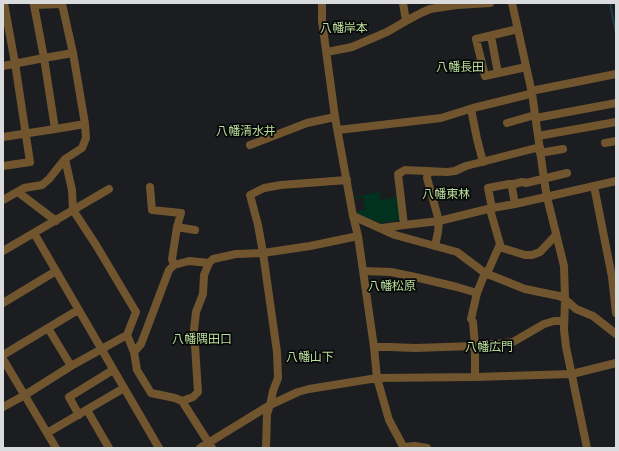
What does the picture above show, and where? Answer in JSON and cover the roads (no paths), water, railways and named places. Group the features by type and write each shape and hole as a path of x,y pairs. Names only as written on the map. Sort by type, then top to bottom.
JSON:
{"street":[{"path":"3,166 30,162 4,3"},
{"path":"322,3 322,21 338,130 353,216 358,236 374,347 376,378 389,420 404,448 415,446 427,448"},
{"path":"403,3 406,21"},
{"path":"327,52 352,47 387,32 430,6 490,3"},
{"path":"512,3 532,93 547,197 564,266 564,321 566,347 587,448"},
{"path":"3,200 24,188 42,185 49,179 65,159 82,148 86,138 73,53 62,4 34,4 44,58 54,129"},
{"path":"518,29 476,39 485,76 526,67"},
{"path":"491,36 498,73"},
{"path":"3,66 73,53"},
{"path":"338,130 441,118 526,95 536,90 616,74"},
{"path":"507,123 616,103"},
{"path":"471,109 483,162"},
{"path":"250,145 307,123 336,117"},
{"path":"538,136 616,122"},
{"path":"3,137 85,124"},
{"path":"605,143 616,141"},
{"path":"404,225 398,174 406,170 447,172 466,166 540,150 563,149"},
{"path":"3,407 71,366 127,335 136,312 96,244 73,210 72,190 65,159"},
{"path":"428,171 427,178 439,221 435,246"},
{"path":"475,377 475,346 473,322 471,319 477,293 485,273 489,269 500,244 491,213 492,208 488,188 522,182 526,183 567,173"},
{"path":"266,448 267,414 278,378 277,352 263,253 258,225 250,195 264,188 281,185 347,180"},
{"path":"381,228 439,221 616,181"},
{"path":"514,184 512,188 515,204"},
{"path":"594,186 614,276 616,313"},
{"path":"150,187 152,210 181,213 177,227 172,259 174,265"},
{"path":"3,251 109,189"},
{"path":"18,192 56,220"},
{"path":"353,216 395,235 457,252 485,273 525,289 559,296 565,299 576,309 593,316 616,334"},
{"path":"177,227 195,230"},
{"path":"34,233 159,448"},
{"path":"499,247 524,255 532,255 540,252 556,235"},
{"path":"182,401 193,397 198,392 194,330 196,312 203,294 204,276 209,263 213,259 236,254 263,253 310,246 358,236"},
{"path":"134,352 141,344 169,270 174,265 189,261 209,263"},
{"path":"3,303 56,271"},
{"path":"363,271 391,272 477,293"},
{"path":"3,355 78,310"},
{"path":"374,347 415,348 475,346 479,344 513,342 544,324 554,321 564,321"},
{"path":"48,328 71,366"},
{"path":"127,335 134,352 137,370 151,393 182,401 210,445"},
{"path":"3,359 56,448"},
{"path":"200,448 210,445 270,405 298,392 309,389 376,378 572,374 616,363"},
{"path":"79,415 69,397 113,370"},
{"path":"47,433 124,388"},
{"path":"87,410 109,448"}],"waterway":[{"path":"610,3 616,34"}],"district":[{"name":"八幡岸本","path":"344,28"},
{"name":"八幡長田","path":"460,67"},
{"name":"八幡清水井","path":"246,131"},
{"name":"八幡東林","path":"446,194"},
{"name":"八幡松原","path":"392,286"},
{"name":"八幡隅田口","path":"202,339"},
{"name":"八幡広門","path":"489,347"},
{"name":"八幡山下","path":"310,357"}]}
